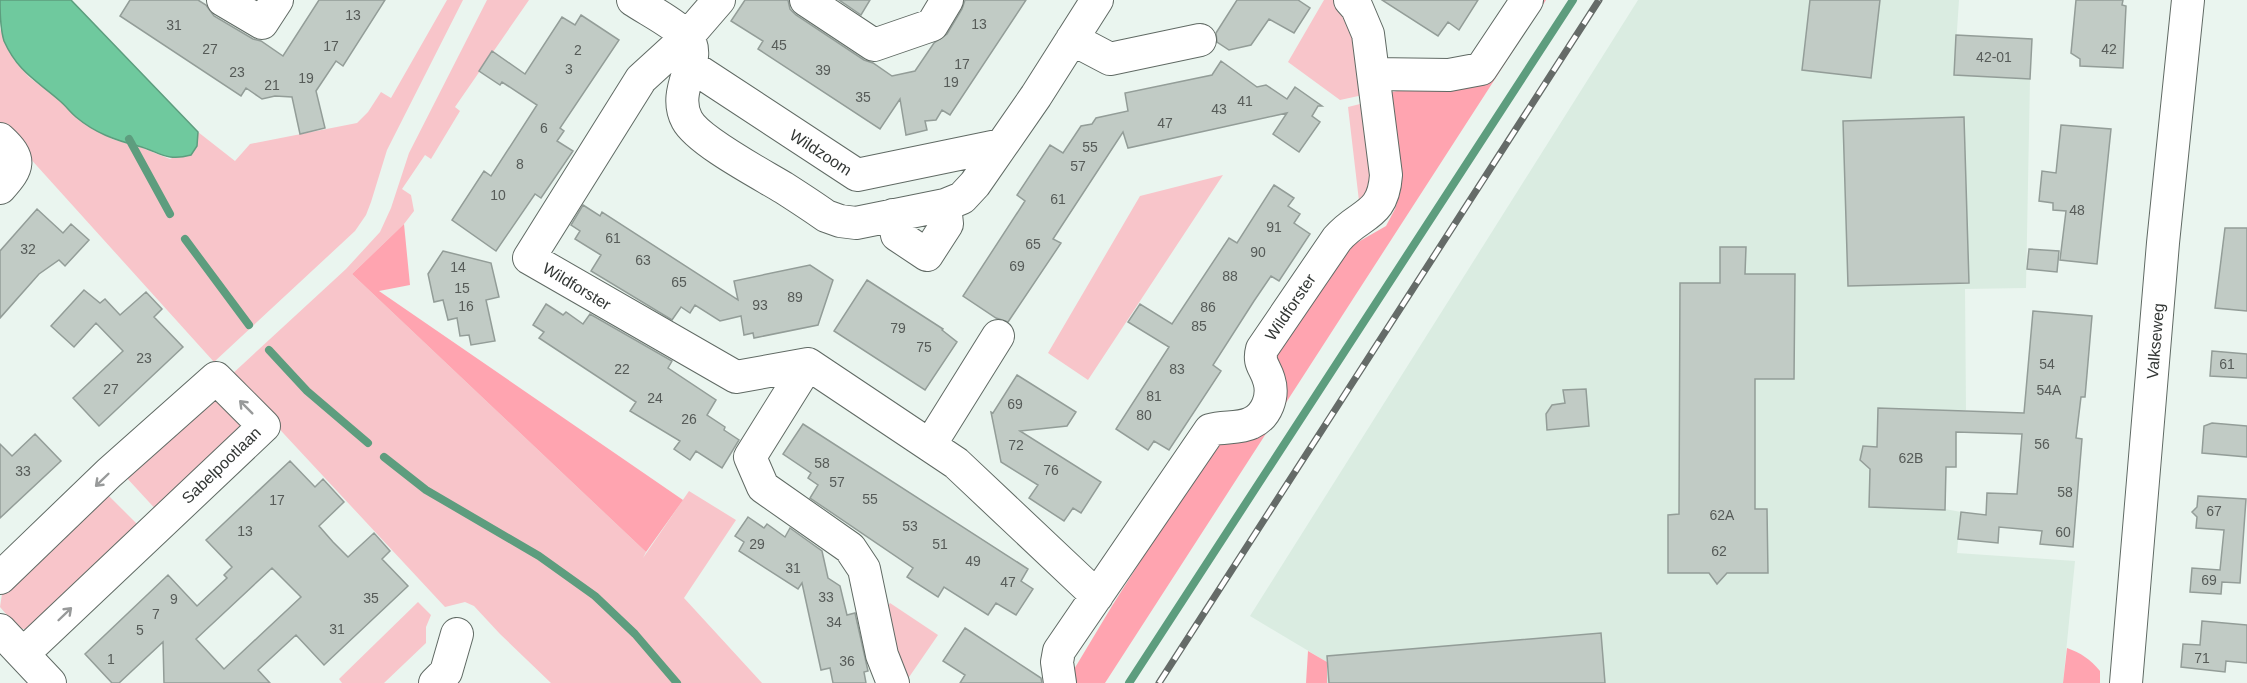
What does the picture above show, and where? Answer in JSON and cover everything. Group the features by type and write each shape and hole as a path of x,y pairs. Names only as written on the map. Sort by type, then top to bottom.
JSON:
{"street":[{"path":"223,0 262,23 277,0"},
{"name":"Wildzoom","path":"633,0 689,52 857,176 1002,145"},
{"path":"719,0 689,52 681,93 681,107 688,122 697,132 734,158 826,216 856,223 945,204 962,198 975,184 1002,145 1097,0"},
{"path":"806,0 874,45 932,25 947,0"},
{"name":"Wildforster","path":"1060,683 1057,662 1059,651 1210,430 1248,425 1258,420 1266,411 1270,398 1269,381 1259,359 1262,349 1344,230 1377,207 1385,186 1386,175 1374,96 1374,74 1366,28 1357,8 1350,0"},
{"path":"1374,74 1449,75 1481,69 1527,0"},
{"name":"Valkseweg","path":"2126,683 2163,243 2188,0"},
{"path":"1072,39 1110,59 1200,40"},
{"name":"Wildforster","path":"689,52 641,79 529,258 736,377 808,364"},
{"path":"0,139 13,151 16,159 14,170 0,188"},
{"path":"893,215 897,235 927,255 947,224 945,204"},
{"path":"930,445 998,336"},
{"path":"893,683 882,655 864,569 850,548 763,487 750,457 808,364 956,463 1097,596"},
{"name":"Sabelpootlaan","path":"0,578 109,473 216,378 264,426 23,654"},
{"path":"0,630 50,683"},
{"path":"435,683 446,672 457,634"}],"shaded area":[{"path":"0,0 71,0 198,132 197,146 191,155 169,157 106,135 76,117 28,75 9,52 2,31"},
{"path":"447,0 463,0 387,150 366,215 355,231 214,362 0,125 0,28 15,61 29,77 61,101 76,117 112,139 170,159 197,146 198,132 235,161 250,144 357,123 368,112 381,92 391,98"},
{"path":"487,0 529,0 455,107 460,111 431,159 425,155 402,189 411,195 414,211 404,224 352,274 646,552 643,558 689,491 736,520 684,598 762,683 551,683 474,606 465,602 445,607 230,376 346,269 380,232 391,208 409,153"},
{"path":"1324,0 1335,0 1350,22 1363,95 1340,100 1288,62"},
{"path":"1534,0 1546,0 1105,683 1070,683 1070,676 1112,606 1213,447 1223,437 1249,433 1273,351 1339,253 1386,226 1395,209 1401,189 1392,92 1484,74"},
{"path":"1638,0 1959,0 1954,75 2030,79 2026,288 1965,289 1966,410 1956,410 1956,467 1946,468 1945,509 1961,512 1957,553 2075,561 2063,683 1327,683 1327,662 1250,616"},
{"path":"1364,103 1374,192 1359,201 1348,107"},
{"path":"1223,175 1088,380 1048,353 1140,196"},
{"path":"404,224 410,285 379,291 683,500 646,552 352,274"},
{"path":"219,395 245,426 160,514 125,476"},
{"path":"108,495 142,529 31,630 18,628 0,607 2,594"},
{"path":"418,602 431,615 426,627 426,643 384,683 342,683 339,679"},
{"path":"890,603 938,635 905,683 880,617"},
{"path":"2067,648 2085,657 2100,671 2100,683 2063,683"},
{"path":"1308,651 1327,662 1327,683 1306,683"}],"building":[{"path":"130,0 198,0 206,5 214,16 253,39 261,41 283,56 319,0 385,0 343,66 336,61 316,91 325,128 300,134 292,97 275,96 262,99 246,88 241,96 120,16"},
{"path":"745,0 788,0 790,9 796,15 892,76 915,71 934,43 947,34 965,0 1026,0 950,115 942,110 936,120 925,121 927,130 906,135 900,99 880,129 758,49 763,41 731,21"},
{"path":"839,0 870,0 861,15"},
{"path":"1237,0 1298,0 1310,8 1294,33 1269,19 1251,45 1229,50 1217,42 1216,33"},
{"path":"1382,0 1478,0 1459,30 1448,22 1438,36"},
{"path":"1810,0 1880,0 1871,78 1802,70"},
{"path":"2076,0 2123,0 2122,5 2126,6 2123,68 2080,66 2080,59 2071,53"},
{"path":"581,15 619,40 560,128 564,131 557,141 573,151 541,198 535,194 496,251 452,220 484,171 491,176 537,105 502,82 500,85 479,71 492,51 525,74 562,17 575,25"},
{"path":"1956,35 2032,39 2030,79 1954,75"},
{"path":"1221,61 1257,87 1266,85 1287,99 1295,87 1322,106 1318,106 1312,116 1320,122 1299,152 1273,134 1287,113 1128,148 1123,132 1053,239 1061,243 1008,322 996,318 963,296 1025,201 1017,195 1050,145 1063,153 1081,126 1092,124 1096,118 1128,111 1125,93 1212,75"},
{"path":"1964,117 1969,283 1848,286 1843,121"},
{"path":"2061,125 2111,129 2097,264 2060,260 2066,211 2053,210 2053,203 2039,201 2042,171 2056,173"},
{"path":"1274,185 1294,198 1288,206 1300,214 1294,223 1310,234 1279,281 1271,276 1254,301 1213,365 1221,371 1169,450 1154,441 1148,450 1116,429 1169,347 1128,322 1140,304 1172,324 1229,238 1237,243"},
{"path":"583,205 600,216 602,212 738,300 734,281 810,265 833,280 818,325 754,338 753,333 744,335 741,316 720,321 695,305 690,313 681,307 672,320 591,271 601,255 575,239 580,231 571,225"},
{"path":"37,209 63,233 71,224 89,240 65,266 59,260 39,274 0,318 0,251"},
{"path":"2225,228 2247,228 2247,311 2215,308"},
{"path":"1720,247 1746,247 1745,274 1795,274 1794,379 1755,379 1755,509 1767,509 1768,573 1727,573 1717,584 1709,573 1668,573 1668,515 1679,514 1680,283 1720,283"},
{"path":"2029,249 2059,251 2057,272 2027,269"},
{"path":"443,251 491,263 499,297 486,300 495,341 471,345 469,335 460,336 457,318 448,320 443,300 434,302 428,274"},
{"path":"867,280 943,329 957,342 925,390 834,331"},
{"path":"84,290 100,303 105,299 120,315 146,292 162,309 154,317 183,347 99,426 73,398 123,351 96,323 74,347 51,326"},
{"path":"546,304 563,315 566,312 583,324 590,314 672,361 668,368 716,400 707,415 739,440 722,468 696,451 690,460 674,449 680,441 630,411 636,402 539,338 544,332 533,325"},
{"path":"2033,311 2092,316 2085,397 2081,397 2076,438 2082,439 2073,547 2040,544 2042,531 1999,527 1998,543 1958,539 1961,512 1986,515 1987,493 2017,494 2022,434 1956,432 1956,467 1946,467 1945,510 1869,507 1870,469 1860,460 1863,446 1877,447 1878,408 2024,413"},
{"path":"2212,351 2247,354 2247,378 2210,376"},
{"path":"1017,375 1076,412 1067,426 1020,431 1101,482 1081,513 1073,508 1064,521 1029,498 1038,485 1001,462 991,412 993,413"},
{"path":"1586,389 1589,426 1547,430 1546,414 1552,405 1565,403 1563,390"},
{"path":"2212,423 2247,426 2247,457 2202,453 2204,426"},
{"path":"803,424 1028,569 1021,581 1033,589 1016,615 996,603 988,615 944,587 938,597 907,577 913,568 810,498 818,485 808,478 811,473 783,454"},
{"path":"35,434 61,461 0,518 0,444 12,456"},
{"path":"290,461 315,487 323,479 344,502 319,526 333,542 348,557 374,533 390,551 382,559 408,586 324,665 296,635 258,670 270,683 164,683 163,642 119,683 112,683 85,654 168,575 197,606 227,578 224,575 232,567 206,540","holes":["272,568 301,597 224,669 196,639"]},
{"path":"2198,496 2246,499 2240,583 2222,582 2221,594 2190,592 2192,568 2220,570 2224,530 2196,528 2197,517 2192,512 2197,507"},
{"path":"748,517 764,528 767,524 785,537 790,528 822,551 828,578 840,586 847,615 855,613 868,671 864,672 866,683 833,683 830,668 821,670 802,583 798,589 739,551 744,542 735,536"},
{"path":"2202,621 2247,625 2247,663 2226,661 2225,672 2181,667 2183,644 2200,645"},
{"path":"965,628 1041,678 1042,683 960,683 965,675 943,661"},
{"path":"1601,633 1605,683 1329,683 1327,656"}],"waterway":[{"path":"1129,683 1573,0"},
{"path":"129,139 170,214"},
{"path":"185,239 249,325"},
{"path":"269,350 307,391 368,443"},
{"path":"384,457 426,490 539,556 595,596 635,634 677,683"}],"railway":[{"path":"1159,683 1599,0"}]}
